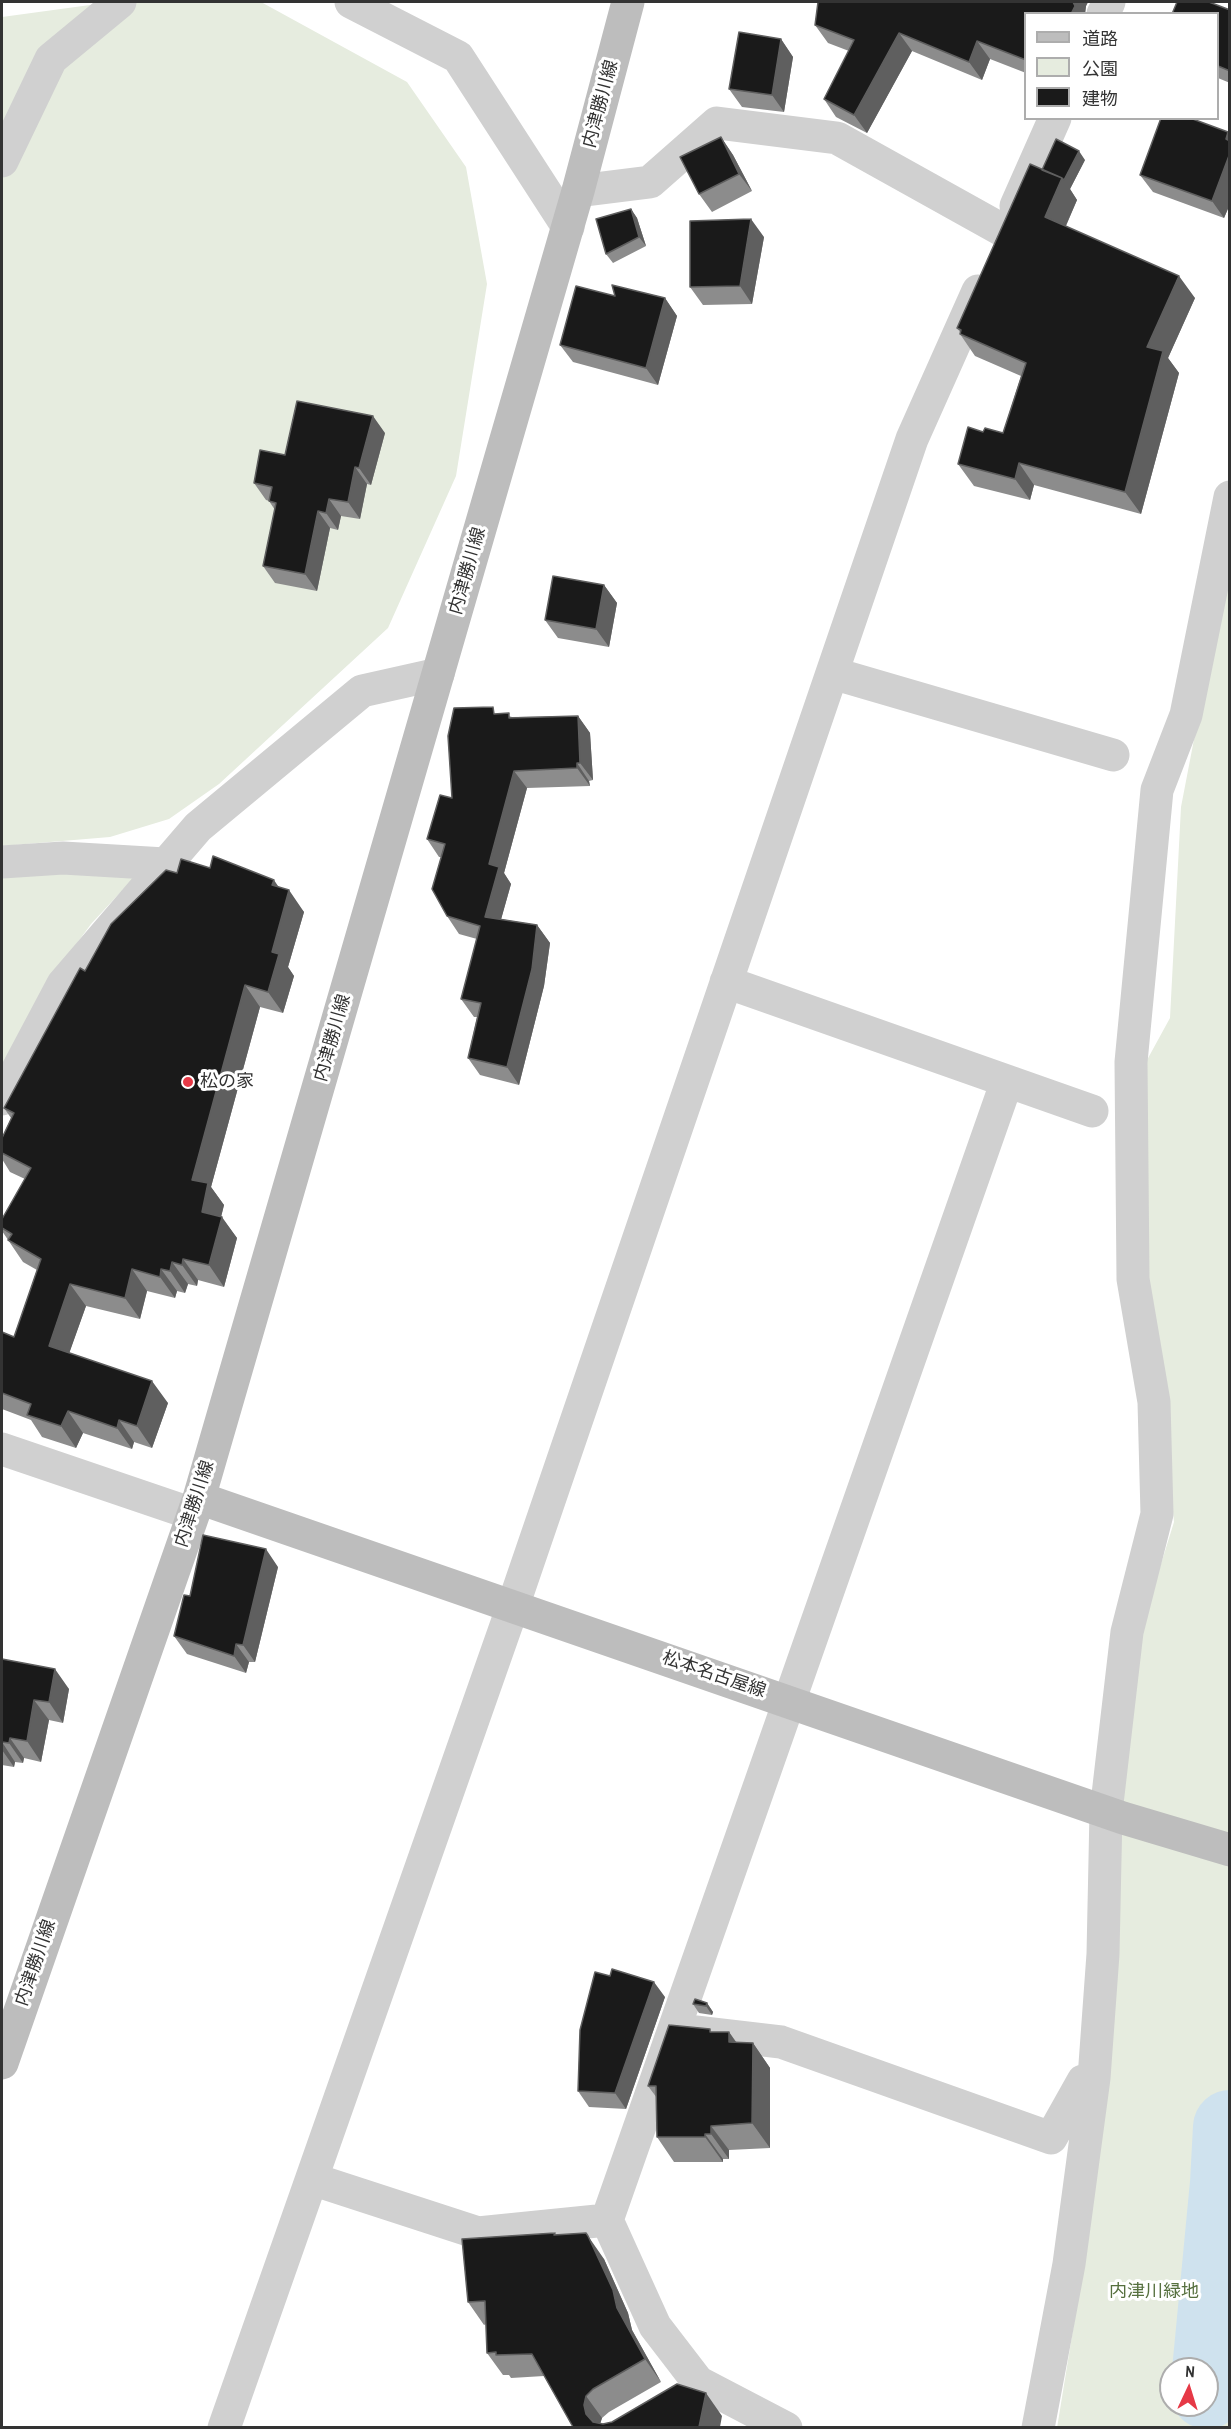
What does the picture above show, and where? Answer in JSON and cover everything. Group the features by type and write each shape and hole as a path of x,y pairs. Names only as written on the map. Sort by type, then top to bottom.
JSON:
{"main road":[{"name":"内津勝川線","path":"2,2063 196,1506 568,227 627,2"},
{"name":"松本名古屋線","path":"196,1506 513,1606 1114,1815 1230,1850"}],"street":[{"path":"2,161 51,59 120,2"},
{"path":"351,2 458,57 568,227"},
{"path":"224,2427 513,1606 912,439 1055,120"},
{"path":"578,191 650,182 717,123 837,138 996,249"},
{"path":"1038,2427 1069,2264 1094,2078 1127,1632 1157,1514 1154,1402 1132,1279 1131,1062 1157,790 1186,715 1230,497"},
{"path":"832,673 1113,755"},
{"path":"2,1099 63,984 198,827 362,692 438,675"},
{"path":"2,862 63,858 165,864"},
{"path":"726,982 1092,1111"},
{"path":"786,2427 698,2382 655,2326 607,2220 1007,1081"},
{"path":"2,1449 196,1506"},
{"path":"673,2029 781,2042 1052,2138 1083,2081 1094,2078"},
{"path":"312,2179 478,2233 607,2220"},
{"path":"668,2399 698,2382"}],"green space":[{"path":"112,2 261,2 407,82 466,167 487,284 456,476 388,628 219,784 169,819 110,837 2,846 2,17"},
{"name":"内津川緑地","path":"1229,557 1229,2427 1057,2428 1083,2268 1123,1767 1138,1638 1174,1522 1163,1403 1145,1255 1147,1060 1170,1018 1181,807"},
{"path":"2,867 142,869 91,924 50,980 2,1071"}],"building":[{"path":"818,2 1073,2 1075,6 1072,12 1024,12 1024,59 977,41 969,62 899,33 854,115 824,99 854,40 815,25"},
{"path":"1177,2 1209,2 1230,10 1230,71 1219,66 1219,12 1173,12"},
{"path":"739,32 781,39 772,95 729,89"},
{"path":"1160,120 1195,120 1228,132 1226,139 1230,141 1230,153 1212,201 1140,175"},
{"path":"721,137 739,174 699,194 680,157"},
{"path":"1056,139 1079,151 1064,180 1042,170"},
{"path":"1030,164 1062,178 1045,217 1179,276 1147,347 1163,351 1125,492 1019,463 1015,479 958,464 968,427 983,432 985,428 1003,433 1026,363 960,334 961,330 957,328"},
{"path":"631,209 639,237 606,254 596,219"},
{"path":"751,219 740,286 690,287 690,221"},
{"path":"612,285 665,298 646,368 560,345 576,286 615,296"},
{"path":"297,401 373,416 359,468 355,467 348,502 329,499 326,513 318,511 305,574 263,566 276,503 269,501 272,487 254,483 260,450 285,455"},
{"path":"553,576 604,585 596,629 545,620"},
{"path":"493,707 494,714 509,713 509,718 578,716 580,763 577,763 577,768 514,771 489,864 499,867 485,917 537,925 532,969 507,1067 468,1058 481,1003 461,999 480,926 447,916 432,889 445,844 427,839 440,795 452,798 448,736 454,708"},
{"path":"213,856 274,880 272,885 289,890 272,952 279,954 268,992 245,985 192,1180 208,1183 202,1212 222,1217 209,1265 183,1259 182,1265 172,1262 170,1271 161,1269 160,1277 132,1269 125,1298 70,1284 49,1346 152,1381 137,1426 119,1420 117,1428 68,1411 61,1426 27,1415 31,1404 2,1393 2,1332 14,1337 41,1259 8,1240 12,1234 2,1228 2,1219 31,1168 2,1153 2,1138 14,1113 4,1108 80,968 85,971 111,924 166,870 177,873 181,859 210,868"},
{"path":"203,1535 266,1549 243,1645 236,1644 234,1656 174,1636 184,1595 190,1596"},
{"path":"2,1659 55,1669 49,1702 34,1700 27,1741 10,1738 9,1743 2,1742"},
{"path":"612,1969 654,1982 615,2093 578,2091 580,2030 595,1972 610,1976"},
{"path":"695,1999 707,2003 706,2006 693,2004"},
{"path":"669,2025 710,2029 710,2032 729,2032 729,2042 753,2043 752,2123 711,2126 711,2134 705,2134 705,2137 657,2137 656,2086 648,2086"},
{"path":"555,2233 554,2235 586,2233 613,2290 617,2308 645,2359 593,2389 586,2396 584,2405 586,2414 593,2422 603,2424 612,2422 677,2384 706,2393 699,2427 573,2427 532,2354 487,2353 485,2301 468,2302 462,2239"}],"waterway":[{"path":"1210,2357 1230,2127"}],"place":[{"name":"松の家","path":"188,1082"}]}
